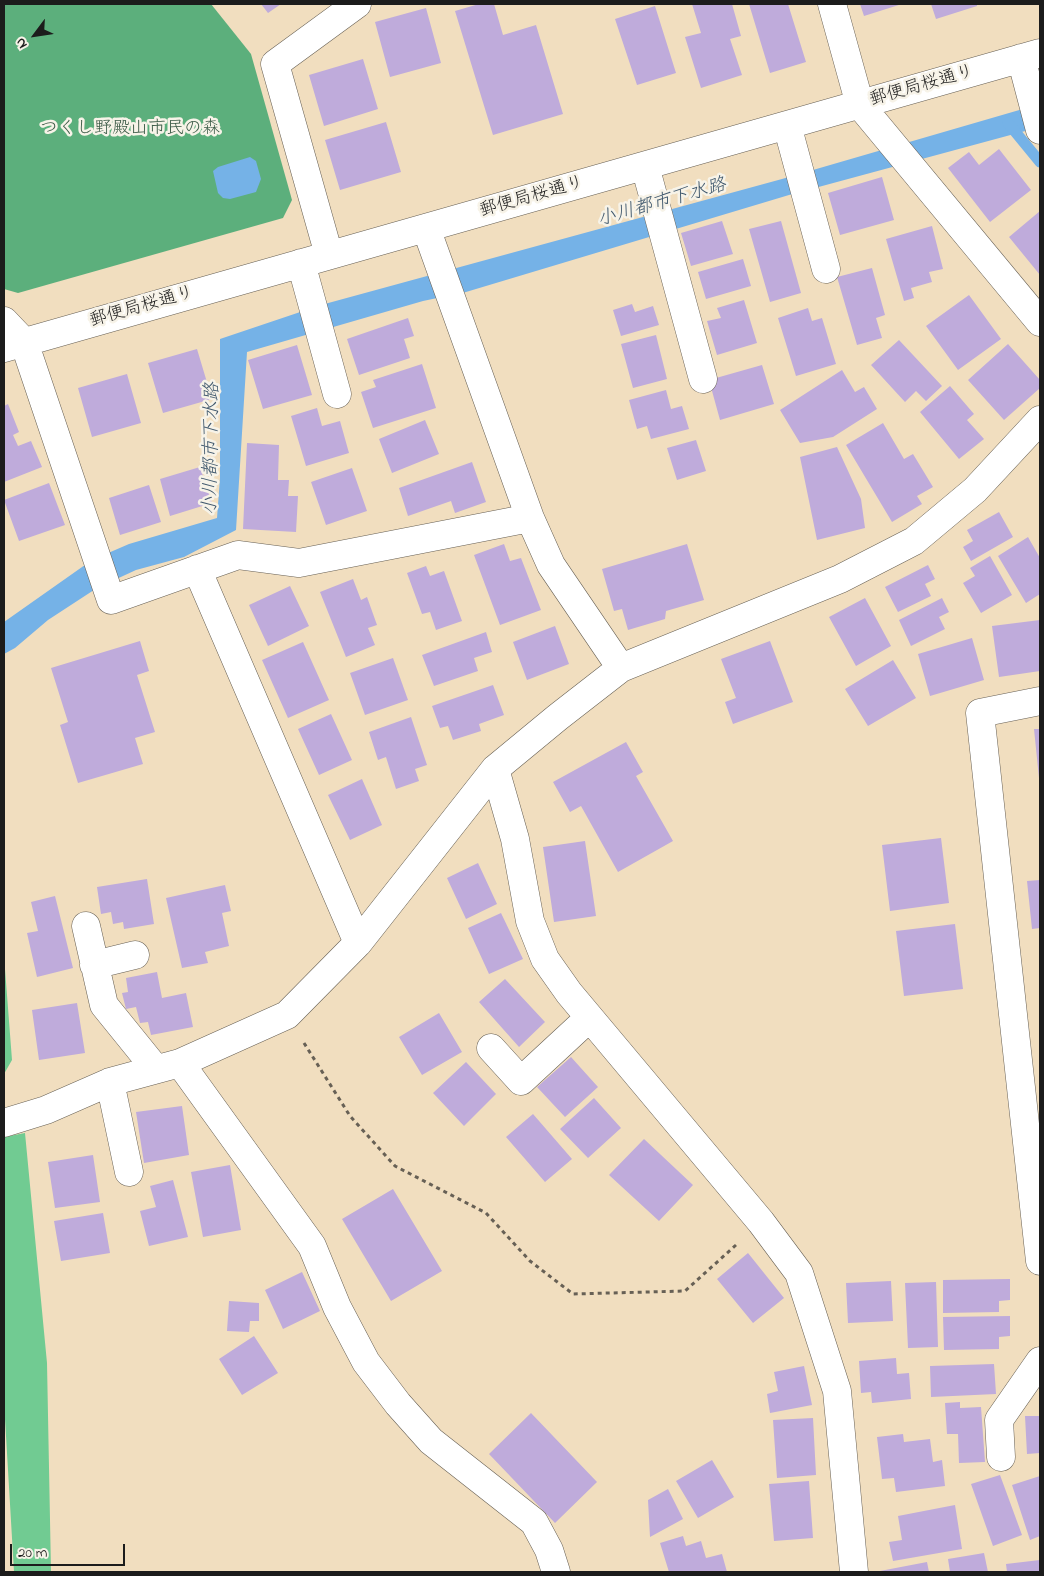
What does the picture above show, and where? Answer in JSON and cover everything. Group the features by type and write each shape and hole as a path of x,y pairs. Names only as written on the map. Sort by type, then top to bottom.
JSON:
{"street":[{"path":"329,255 275,64 357,4"},
{"path":"832,4 860,105 1040,322"},
{"path":"1031,56 1031,97 1040,130"},
{"name":"郵便局桜通り","path":"14,345 1031,56"},
{"path":"787,125 826,269"},
{"path":"645,166 704,379"},
{"path":"426,228 530,518 551,565 621,668"},
{"path":"301,263 337,394"},
{"path":"4,321 95,554 111,600 238,554 299,563 530,518"},
{"path":"4,1123 46,1110 110,1082 167,1066 287,1015 358,943 495,769 621,668 840,579 914,540 975,490 1040,420"},
{"path":"196,569 358,943"},
{"path":"1040,701 980,713 1040,1261"},
{"path":"495,769 515,838 530,921 544,959 589,1018 761,1222 799,1273 837,1391 854,1572"},
{"path":"86,926 104,1005 167,1066 312,1246 337,1307 366,1362 398,1404 431,1441 534,1522 549,1550 556,1572"},
{"path":"94,965 135,955"},
{"path":"491,1048 521,1081 589,1018"},
{"path":"110,1082 129,1172"},
{"path":"1001,1457 999,1420 1040,1361"}],"path":[{"path":"287,1015 350,1116 394,1166 486,1213 530,1261 573,1294 685,1291 761,1222"}],"green space":[{"name":"つくし野殿山市民の森","path":"4,4 211,4 251,54 292,200 283,218 18,293 4,289"},
{"path":"4,956 12,1060 4,1074"},
{"path":"25,1133 47,1363 51,1572 14,1572 4,1402 4,1137"}],"water":[{"path":"1040,104 1040,127 789,195 466,292 423,301 247,352 236,530 184,557 136,570 97,588 48,620 15,648 4,654 4,622 92,560 129,544 217,518 220,478 220,339 321,305 782,179"},
{"path":"250,157 256,161 261,179 256,192 230,199 223,198 218,193 213,171 218,167"}],"building":[{"path":"261,4 281,4 268,13"},
{"path":"479,4 494,4 503,35 536,25 563,114 493,135 455,11"},
{"path":"692,4 732,4 741,36 730,39 742,75 701,88 685,37 701,33"},
{"path":"749,4 788,4 806,62 770,73"},
{"path":"860,4 902,4 864,16"},
{"path":"931,4 977,4 977,6 936,19"},
{"path":"655,6 676,73 637,85 615,19"},
{"path":"426,8 441,63 390,77 375,22"},
{"path":"363,59 378,109 324,126 309,75"},
{"path":"386,122 401,172 340,190 325,140"},
{"path":"999,149 1031,190 990,222 948,168 969,152 979,165"},
{"path":"882,177 894,220 840,235 828,193"},
{"path":"1040,211 1040,275 1009,237"},
{"path":"722,221 733,254 691,266 681,233"},
{"path":"781,221 801,293 770,302 749,229"},
{"path":"932,226 943,269 929,272 932,282 911,288 914,298 904,301 886,239"},
{"path":"743,259 751,286 706,299 698,272"},
{"path":"872,268 885,315 876,318 882,338 857,345 837,277"},
{"path":"969,295 1001,339 958,370 926,326"},
{"path":"744,300 757,343 717,355 707,321 721,318 717,308"},
{"path":"632,304 635,312 653,306 659,325 621,336 613,310"},
{"path":"808,308 812,321 822,318 836,364 796,376 778,318"},
{"path":"408,318 414,336 404,339 410,358 359,375 347,339"},
{"path":"656,335 667,379 633,388 621,344"},
{"path":"899,340 942,386 926,401 916,391 905,402 871,365"},
{"path":"1008,344 1040,380 1040,388 1004,420 968,380"},
{"path":"297,345 312,395 263,409 248,360"},
{"path":"197,349 212,399 163,413 148,363"},
{"path":"422,364 436,408 373,428 361,392 376,387 373,380"},
{"path":"762,365 774,404 720,420 709,380"},
{"path":"842,370 855,392 864,387 877,409 833,437 800,443 780,410"},
{"path":"127,374 141,423 92,437 78,388"},
{"path":"950,386 974,414 967,420 984,439 959,459 920,412"},
{"path":"666,390 671,409 682,406 689,429 651,439 647,426 637,429 629,400"},
{"path":"8,404 19,432 13,435 18,446 31,441 42,467 4,482 4,406"},
{"path":"317,408 322,426 340,421 349,453 306,466 291,416"},
{"path":"425,420 439,454 392,473 379,439"},
{"path":"883,423 904,459 913,454 933,487 917,496 922,504 892,522 846,445"},
{"path":"696,440 706,471 677,480 667,448"},
{"path":"247,443 279,445 278,480 289,480 288,496 298,496 296,532 243,529"},
{"path":"837,447 861,499 865,528 817,540 800,457"},
{"path":"472,462 486,502 455,513 451,501 408,516 399,488"},
{"path":"200,467 212,503 170,516 160,479"},
{"path":"352,468 367,511 326,525 311,482"},
{"path":"49,483 65,525 19,541 4,500"},
{"path":"149,485 161,522 120,535 109,498"},
{"path":"999,512 1013,537 971,561 963,547 973,541 967,530"},
{"path":"1028,537 1040,558 1040,594 1026,603 998,556"},
{"path":"504,544 510,561 521,558 541,610 500,625 474,555"},
{"path":"687,544 704,600 666,611 665,619 628,630 622,609 614,611 602,569"},
{"path":"990,556 1012,595 981,613 963,583 975,576 970,568"},
{"path":"928,565 935,579 925,584 931,596 898,612 885,587"},
{"path":"426,566 430,576 444,571 462,621 436,630 430,612 422,614 407,573"},
{"path":"353,579 361,600 367,597 377,625 368,628 375,645 346,657 320,592"},
{"path":"290,586 309,626 268,646 249,605"},
{"path":"865,598 891,646 856,666 829,617"},
{"path":"942,598 949,612 939,617 945,629 911,646 899,620"},
{"path":"1040,620 1040,671 999,677 992,626"},
{"path":"555,626 569,664 527,680 513,642"},
{"path":"486,632 492,652 474,658 478,671 434,686 422,655"},
{"path":"972,638 984,680 930,696 918,654"},
{"path":"140,641 149,671 137,675 155,732 135,738 143,764 78,783 60,725 68,722 51,668"},
{"path":"770,641 793,702 733,724 725,702 736,698 721,659"},
{"path":"303,642 329,700 288,718 262,660"},
{"path":"393,658 408,700 365,715 350,673"},
{"path":"893,660 916,698 868,726 845,689"},
{"path":"493,685 504,715 479,724 481,731 453,740 448,726 440,728 432,706"},
{"path":"331,714 352,760 319,775 298,729"},
{"path":"411,717 427,765 415,769 419,781 396,789 386,757 378,760 369,732"},
{"path":"1034,729 1040,729 1040,778 1039,778"},
{"path":"626,742 643,772 636,776 673,841 618,872 581,806 570,812 553,782"},
{"path":"362,779 382,825 350,840 328,795"},
{"path":"941,838 949,903 890,911 882,845"},
{"path":"585,841 596,916 554,922 543,847"},
{"path":"478,863 497,904 466,919 447,878"},
{"path":"147,879 154,924 124,929 123,922 113,924 111,912 101,914 97,887"},
{"path":"1040,880 1040,928 1032,929 1027,881"},
{"path":"225,885 231,911 222,913 229,946 205,952 208,963 182,968 166,898"},
{"path":"55,896 73,968 37,977 27,933 38,931 31,902"},
{"path":"501,913 523,959 489,974 468,928"},
{"path":"955,924 963,989 904,996 896,931"},
{"path":"157,972 162,998 186,993 193,1027 151,1035 148,1022 140,1023 136,1007 126,1009 122,993 128,992 126,978"},
{"path":"505,979 545,1022 519,1047 479,1002"},
{"path":"77,1003 85,1053 39,1060 32,1010"},
{"path":"439,1013 462,1052 422,1075 399,1037"},
{"path":"571,1057 598,1087 565,1117 537,1087"},
{"path":"466,1062 496,1094 464,1126 433,1093"},
{"path":"594,1098 621,1128 588,1158 560,1129"},
{"path":"182,1106 189,1155 144,1163 136,1112"},
{"path":"533,1114 572,1159 545,1182 506,1137"},
{"path":"644,1139 693,1185 659,1221 609,1175"},
{"path":"93,1155 100,1202 55,1208 48,1162"},
{"path":"230,1165 241,1230 203,1237 191,1172"},
{"path":"173,1180 188,1237 149,1246 140,1211 156,1207 150,1186"},
{"path":"393,1189 442,1271 391,1301 342,1219"},
{"path":"103,1213 110,1253 61,1261 54,1221"},
{"path":"748,1253 784,1298 753,1323 717,1279"},
{"path":"302,1272 320,1311 283,1329 265,1290"},
{"path":"1010,1279 1010,1300 999,1301 999,1312 943,1313 943,1280"},
{"path":"891,1281 893,1321 848,1323 846,1283"},
{"path":"936,1282 938,1347 908,1348 905,1283"},
{"path":"229,1301 259,1303 259,1321 250,1321 249,1332 227,1331"},
{"path":"1010,1316 1010,1336 999,1337 999,1349 944,1350 943,1317"},
{"path":"254,1336 278,1373 242,1395 219,1359"},
{"path":"896,1358 897,1374 909,1373 911,1399 872,1403 871,1392 861,1393 859,1361"},
{"path":"994,1364 996,1394 931,1397 930,1366"},
{"path":"804,1366 812,1405 770,1413 767,1394 778,1391 774,1372"},
{"path":"960,1402 960,1408 981,1407 985,1462 959,1463 958,1434 947,1434 945,1403"},
{"path":"531,1413 597,1482 555,1523 489,1454"},
{"path":"1025,1416 1040,1416 1040,1453 1027,1454"},
{"path":"813,1418 816,1475 777,1478 773,1420"},
{"path":"903,1434 904,1442 930,1439 933,1462 942,1460 945,1486 896,1492 894,1478 882,1479 877,1437"},
{"path":"712,1460 734,1497 698,1518 676,1481"},
{"path":"1000,1475 1022,1535 993,1546 971,1484"},
{"path":"1040,1476 1040,1536 1030,1540 1012,1485"},
{"path":"809,1481 813,1538 774,1541 769,1484"},
{"path":"668,1489 683,1519 650,1537 648,1500"},
{"path":"955,1505 962,1549 893,1561 889,1542 902,1540 898,1516"},
{"path":"683,1536 686,1546 701,1541 706,1558 722,1554 727,1572 669,1572 660,1543"},
{"path":"984,1553 988,1572 950,1572 948,1559"},
{"path":"1040,1560 1040,1572 1007,1572 1006,1564"},
{"path":"927,1562 929,1572 880,1572 880,1571"}],"waterway":[{"path":"1008,123 1040,162"}],"water label":[{"name":"小川都市下水路","path":"662,204"},
{"name":"小川都市下水路","path":"213,449"}]}
